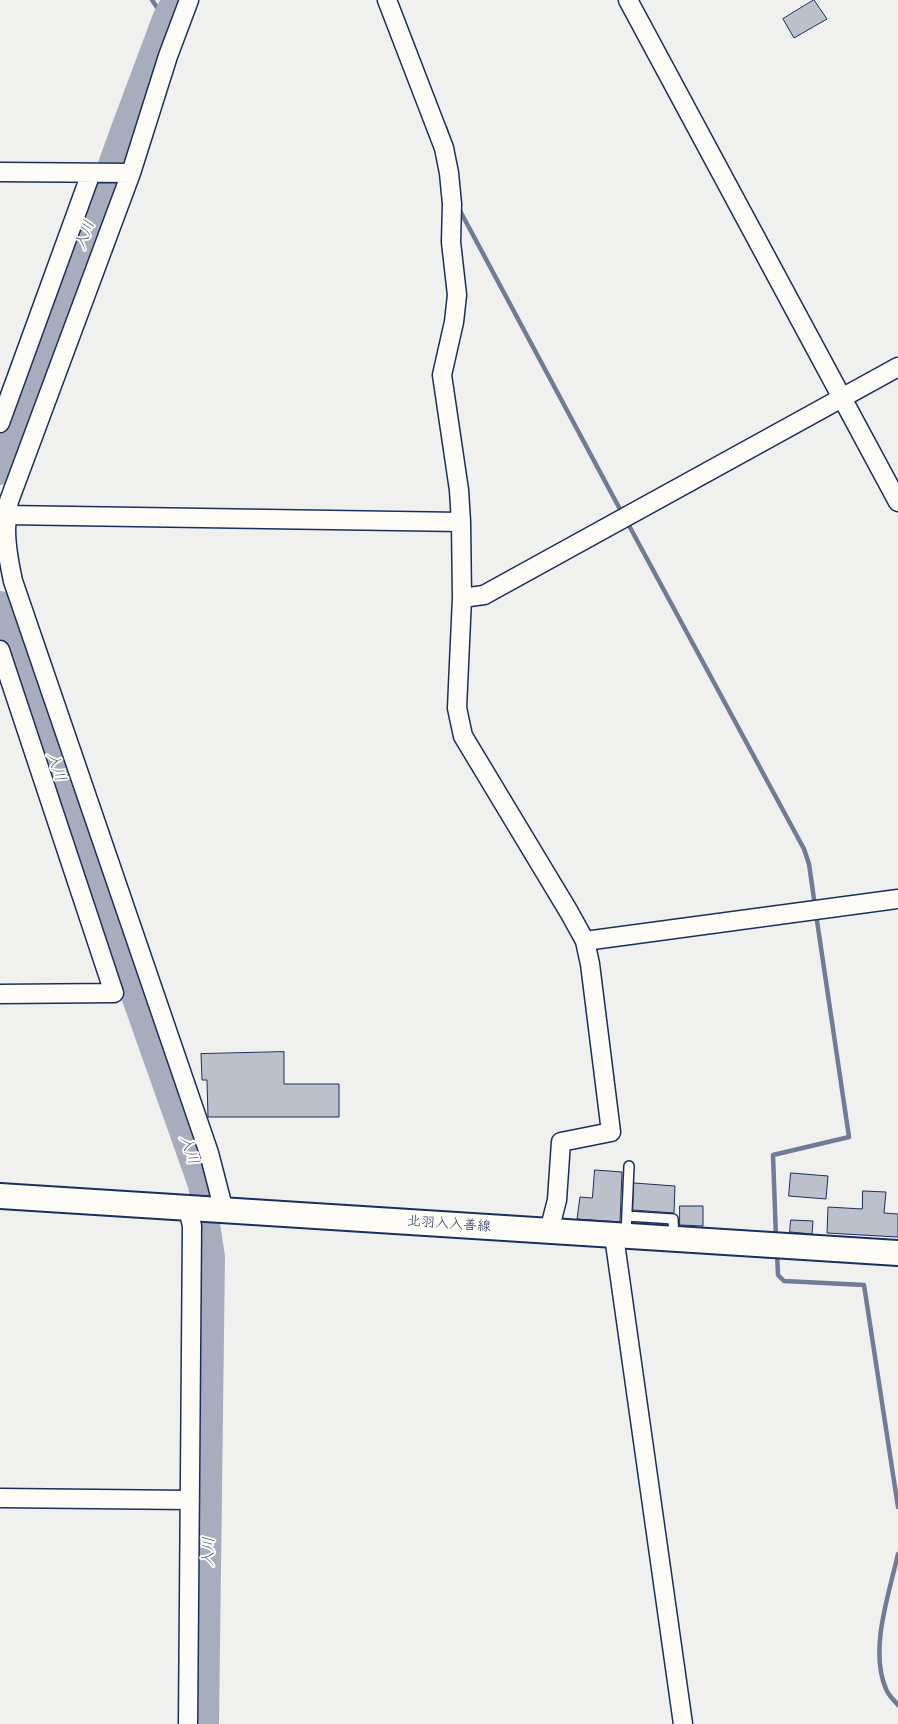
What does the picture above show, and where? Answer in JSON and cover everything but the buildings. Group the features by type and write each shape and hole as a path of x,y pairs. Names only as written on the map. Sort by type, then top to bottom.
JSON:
{"main road":[{"name":"北羽入入善線","path":"0,1196 549,1231 622,1230 674,1240 898,1253"}],"street":[{"path":"189,0 168,56 131,173 9,501 6,515 6,547 13,581 209,1154 222,1211"},
{"path":"387,0 444,148 449,172 452,204 451,242 456,295 454,322 442,375 459,490 461,522 462,598 457,708 463,736 585,942 590,964 611,1132 561,1142 558,1200 549,1231"},
{"path":"628,0 898,502"},
{"path":"0,172 131,173"},
{"path":"0,423 91,173"},
{"path":"462,598 484,595 898,367"},
{"path":"6,515 461,522"},
{"path":"0,650 114,993 0,994"},
{"path":"585,942 898,899"},
{"path":"188,1724 191,1208"},
{"path":"622,1230 683,1724"},
{"path":"0,1498 190,1500"}],"lane":[{"path":"622,1230 628,1166"}],"waterway":[{"path":"152,0 165,19"},
{"name":"入川","path":"0,472 125,126 165,19 175,0"},
{"path":"445,127 452,148"},
{"path":"458,207 622,513"},
{"path":"626,520 804,849 809,864 815,906"},
{"name":"入川","path":"0,604 86,860 201,1185 212,1257 206,1724"},
{"path":"776,1238 773,1155 849,1137 816,914"},
{"path":"116,984 130,984"},
{"path":"777,1253 778,1275 784,1281 864,1285 898,1507"},
{"path":"898,1554 882,1622 879,1657 881,1674 886,1689 898,1705"}]}
